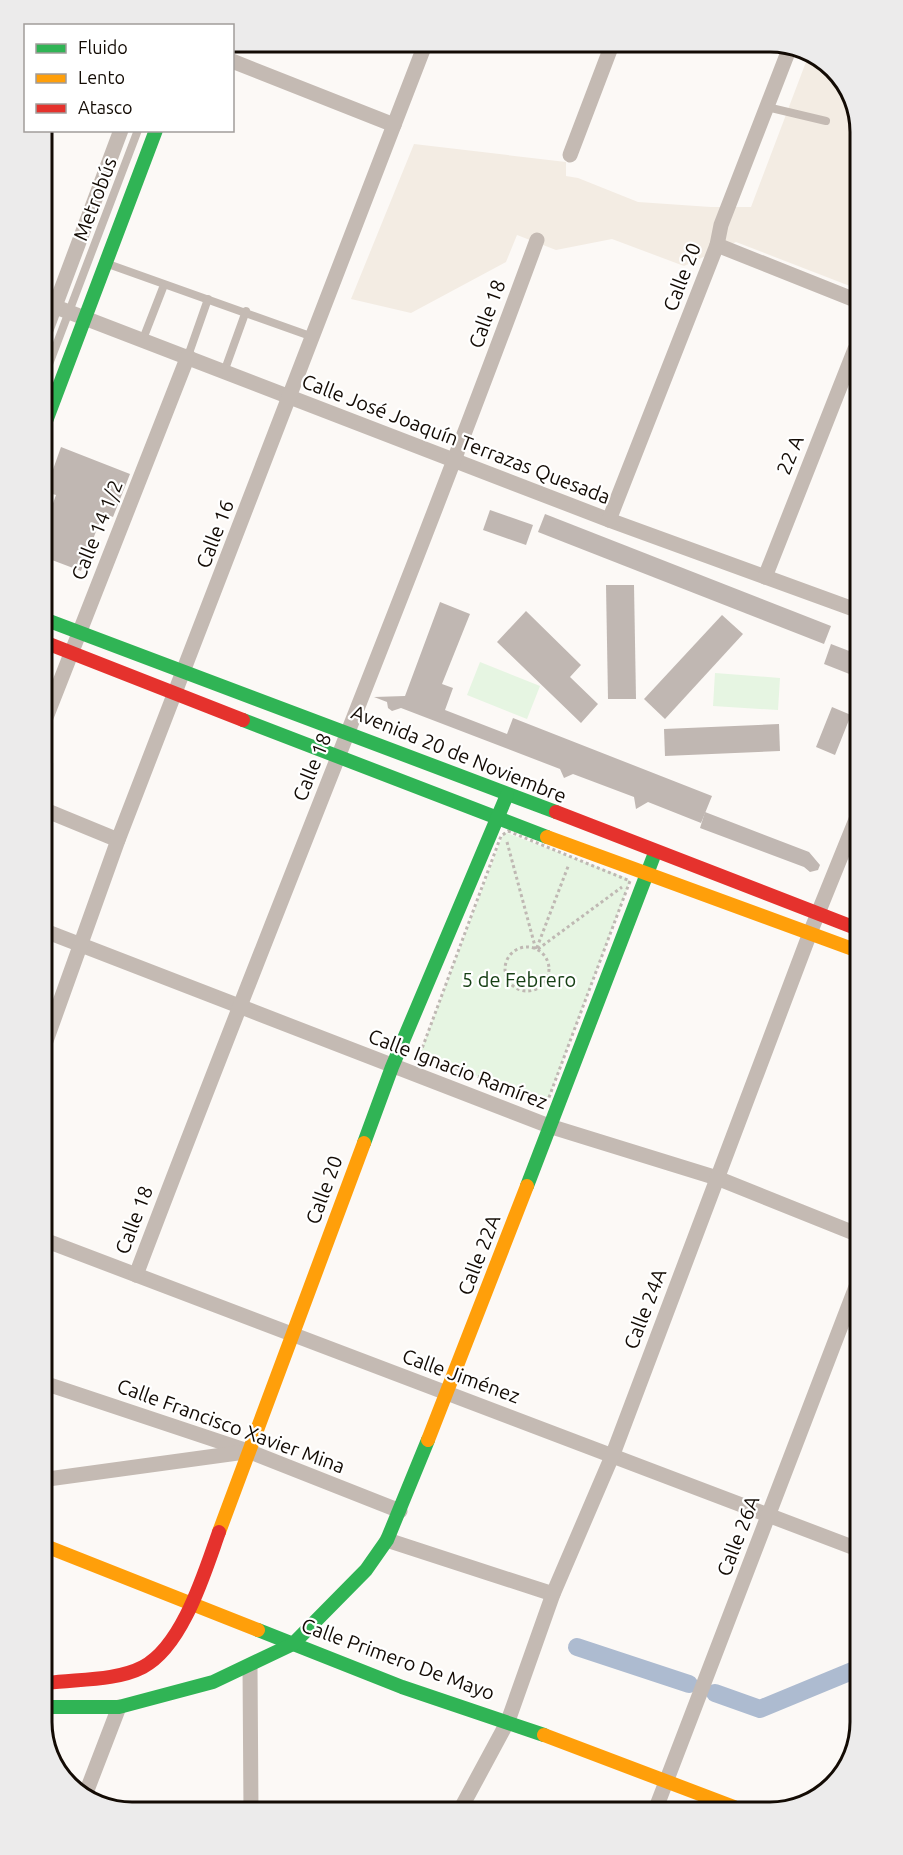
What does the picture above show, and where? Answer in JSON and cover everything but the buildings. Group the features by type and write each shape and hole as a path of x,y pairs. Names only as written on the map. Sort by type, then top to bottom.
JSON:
{"main road":[{"path":"53,404 155,132"},
{"name":"Avenida 20 de Noviembre","path":"53,622 350,732 507,795 850,926"},
{"path":"53,646 497,819 850,948"},
{"name":"Calle 20","path":"52,1683 124,1674 145,1666 162,1652 194,1604 248,1451 392,1066 507,795"},
{"name":"Calle 22A","path":"52,1707 119,1707 213,1682 293,1644 342,1597 387,1540 447,1395 655,852"},
{"name":"Calle Primero De Mayo","path":"52,1550 402,1687 508,1721 722,1802"}],"street":[{"name":"Calle 16","path":"52,1023 118,840 422,52"},
{"path":"570,155 609,53"},
{"name":"Calle 20","path":"609,520 717,245 721,225 787,54"},
{"path":"234,63 394,125"},
{"path":"56,307 120,132"},
{"name":"Calle 18","path":"136,1275 237,1007 350,732 456,460 537,240"},
{"path":"717,245 850,298"},
{"name":"Calle José Joaquín Terrazas Quesada","path":"56,307 609,520 850,608"},
{"name":"Calle 14 1/2","path":"53,700 188,357"},
{"name":"22 A","path":"765,577 850,362"},
{"path":"53,813 118,840"},
{"name":"Calle 24A","path":"464,1802 508,1721 553,1594 613,1454 810,933 850,834"},
{"name":"Calle Ignacio Ramírez","path":"52,934 549,1126 717,1178 850,1231"},
{"name":"Calle Jiménez","path":"52,1244 447,1395 613,1454 850,1546"},
{"name":"Calle 26A","path":"658,1802 850,1302"},
{"name":"Calle Francisco Xavier Mina","path":"52,1386 248,1451 400,1511"},
{"path":"52,1478 248,1451"},
{"path":"387,1540 553,1594"},
{"path":"250,1665 251,1802"},
{"path":"88,1789 119,1707"}],"lane":[{"path":"767,107 826,121"},
{"name":"Metrobús","path":"53,325 56,307 137,132"},
{"path":"105,264 246,311 313,337"},
{"path":"143,339 164,285"},
{"path":"188,357 208,299"},
{"path":"224,372 246,311"}],"path":[{"path":"504,832 572,856 630,881"},
{"path":"504,832 420,1054 537,1102 548,1100 630,881"},
{"path":"504,832 537,950 547,960 548,975 540,987 533,990 519,990 508,981 506,974 507,961 511,955 523,948 537,950 630,881"},
{"path":"537,950 572,856"}],"shaded area":[{"path":"806,61 819,69 834,84 840,92 849,117 850,286 736,242 684,266 612,239 556,250 517,235 506,262 411,313 351,299 414,144 566,162 566,176 578,178 638,202 751,207"}],"green space":[{"path":"480,662 540,686 527,719 467,695"},
{"path":"715,673 780,678 778,710 713,706"},
{"name":"5 de Febrero","path":"504,832 630,881 548,1100 544,1102 420,1054"}],"waterway":[{"path":"577,1647 689,1684"},
{"path":"715,1693 760,1709 850,1672"}],"traffic: fast":[{"path":"53,403 155,132"},
{"path":"53,622 556,812"},
{"path":"243,720 547,837"},
{"path":"364,1143 392,1067 507,795"},
{"path":"527,1186 653,858"},
{"path":"52,1707 119,1707 213,1682 293,1644 366,1570 387,1540 428,1440"},
{"path":"258,1630 402,1687 544,1735"}],"traffic: slow":[{"path":"547,837 850,948"},
{"path":"219,1532 364,1143"},
{"path":"428,1440 527,1186"},
{"path":"52,1549 258,1630"},
{"path":"544,1735 721,1802"}],"traffic: jam":[{"path":"53,645 243,720"},
{"path":"556,812 850,926"},
{"path":"52,1683 121,1675 143,1667 157,1657 170,1643 191,1606 219,1532"}]}
